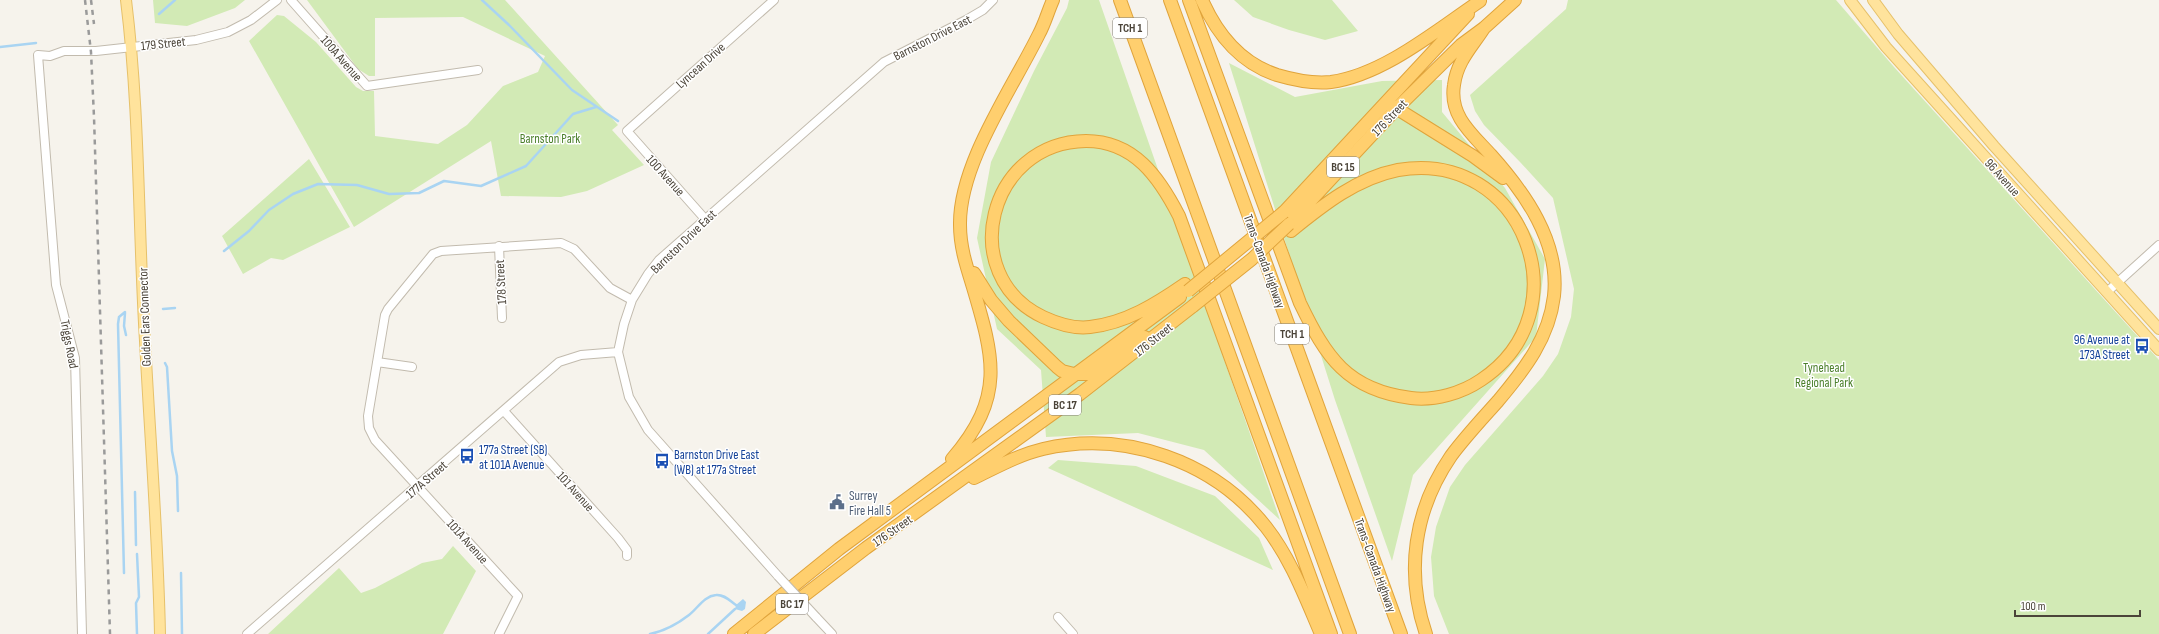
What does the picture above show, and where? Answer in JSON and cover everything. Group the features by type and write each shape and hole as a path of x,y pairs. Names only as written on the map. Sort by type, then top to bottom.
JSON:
{"highway":[{"path":"936,477 966,443 976,426 987,401 991,385 992,358 986,332 961,248 960,218 965,188 978,152 1040,32 1053,0"},
{"name":"TCH 1","path":"1120,0 1350,634"},
{"name":"Trans-Canada Highway","path":"1170,0 1401,634"},
{"path":"1189,0 1300,302 1315,334 1336,364 1373,389 1400,396 1426,398 1457,392 1474,384 1493,372 1506,359 1519,340 1527,321 1534,297 1534,270 1530,249 1520,226 1506,206 1488,190 1467,177 1430,168 1413,168 1380,175 1342,192 1290,228"},
{"path":"1202,0 1220,34 1234,49 1252,64 1270,73 1311,82 1331,82 1363,73 1411,47 1480,1"},
{"name":"176 Street","path":"734,634 833,554 1220,264 1284,212 1392,105 1515,0"},
{"name":"176 Street","path":"754,634 866,548 1104,377 1290,228 1480,1"},
{"path":"1426,634 1418,595 1415,553 1421,518 1427,498 1452,455 1524,370 1542,340 1551,310 1554,276 1551,255 1545,234 1536,214 1491,155 1466,129 1456,110 1453,87 1458,67 1463,56 1484,28"},
{"path":"1392,105 1493,170 1521,193"},
{"path":"1187,288 1134,315 1103,325 1075,327 1050,321 1027,308 1007,286 996,263 991,237 994,215 1002,191 1017,170 1036,154 1049,148 1072,142 1095,141 1117,147 1138,160 1157,178 1179,216 1331,634"},
{"path":"961,248 979,283 1009,321 1062,370 1074,374 1088,374 1129,347 1181,316"},
{"path":"947,490 1012,459 1058,446 1105,444 1137,447 1162,454 1193,467 1221,484 1248,507 1265,526 1288,562 1322,634"}],"main road":[{"name":"Golden Ears Connector","path":"126,0 132,47 138,129 145,341 160,634"},
{"name":"96 Avenue","path":"1850,0 1886,47 2159,350"},
{"name":"96 Avenue","path":"1873,0 1898,34 1994,146 2159,329"}],"street":[{"name":"179 Street","path":"38,55 50,56 64,51 91,52 196,40 228,32 251,20 277,0"},
{"name":"100A Avenue","path":"291,0 367,86 478,70"},
{"name":"Lyncean Drive","path":"627,131 774,0"},
{"name":"Barnston Drive East","path":"832,634 778,576 648,430 629,397 618,352 632,300 648,274 660,260 884,62 966,20 983,10 993,0"},
{"name":"Triggs Road","path":"38,55 56,285 75,358 82,634"},
{"name":"100 Avenue","path":"627,131 705,219"},
{"path":"499,246 561,244 574,249 610,288 632,300"},
{"path":"2107,292 2159,245"},
{"name":"178 Street","path":"499,246 502,318"},
{"name":"101A Avenue","path":"499,246 441,251 429,257 386,312 368,416 369,428 375,440 518,596 499,634"},
{"name":"177A Street","path":"247,634 559,362 580,355 618,352"},
{"path":"377,362 412,367"},
{"name":"101 Avenue","path":"504,411 618,538 627,550 627,556"},
{"path":"1058,617 1074,634"}],"green space":[{"path":"153,0 245,0 235,8 187,26 155,23"},
{"name":"Barnston Park","path":"307,0 505,0 618,125 612,130 644,165 587,191 561,197 501,196 491,141 354,227 249,41 277,15 284,16 316,42 356,87 363,91 374,91 375,136 438,144 467,125 503,86 538,72 545,56 463,17 375,18 375,76 369,76 358,69"},
{"path":"1069,0 1099,0 1280,520 1204,450 1138,433 1046,437 1041,370 997,329 977,238 991,162 1034,71 1067,8"},
{"path":"1234,0 1332,0 1358,31 1325,40 1289,30 1253,17"},
{"name":"Tynehead Regional Park","path":"1568,0 1836,0 1894,67 2159,360 2159,634 1449,634 1434,596 1431,557 1436,527 1450,487 1465,465 1543,376 1558,354 1571,317 1574,289 1553,198 1484,125 1475,111 1470,95 1566,9"},
{"path":"1229,63 1295,97 1382,81 1442,80 1442,112 1505,188 1545,259 1536,337 1413,475 1392,561 1335,400"},
{"path":"309,159 350,227 283,260 271,258 243,274 222,236"},
{"path":"1058,460 1136,466 1215,496 1259,538 1273,570 1048,468"},
{"path":"453,546 476,571 443,634 268,634 339,568 361,593 375,588 422,563 442,559"}],"water":[{"path":"743,599 746,602 745,609 742,611 735,609 736,605"}],"waterway":[{"path":"159,14 175,0"},
{"path":"482,0 509,25 572,90 618,121"},
{"path":"0,47 36,43"},
{"path":"224,251 249,231 269,210 293,194 318,184 357,185 389,194 419,193 444,181 481,186 526,166 573,114 596,107"},
{"path":"163,309 175,308"},
{"path":"124,573 118,324 119,317 125,312"},
{"path":"125,313 124,326 126,335"},
{"path":"165,363 167,367 172,451 177,476 178,511"},
{"path":"135,492 136,545"},
{"path":"137,554 139,597 136,603 137,634"},
{"path":"181,573 182,634"},
{"path":"650,634 666,629 680,622 705,600 712,596 722,596 736,605"},
{"path":"708,634 735,609"}],"railway":[{"path":"85,0 91,52 94,117 110,634"},
{"path":"91,0 94,24"}],"place":[{"name":"96 Avenue at 173A Street","path":"2142,346"},
{"name":"177a Street (SB) at 101A Avenue","path":"467,456"},
{"name":"Barnston Drive East (WB) at 177a Street","path":"662,461"},
{"name":"Surrey Fire Hall 5","path":"837,502"}]}
